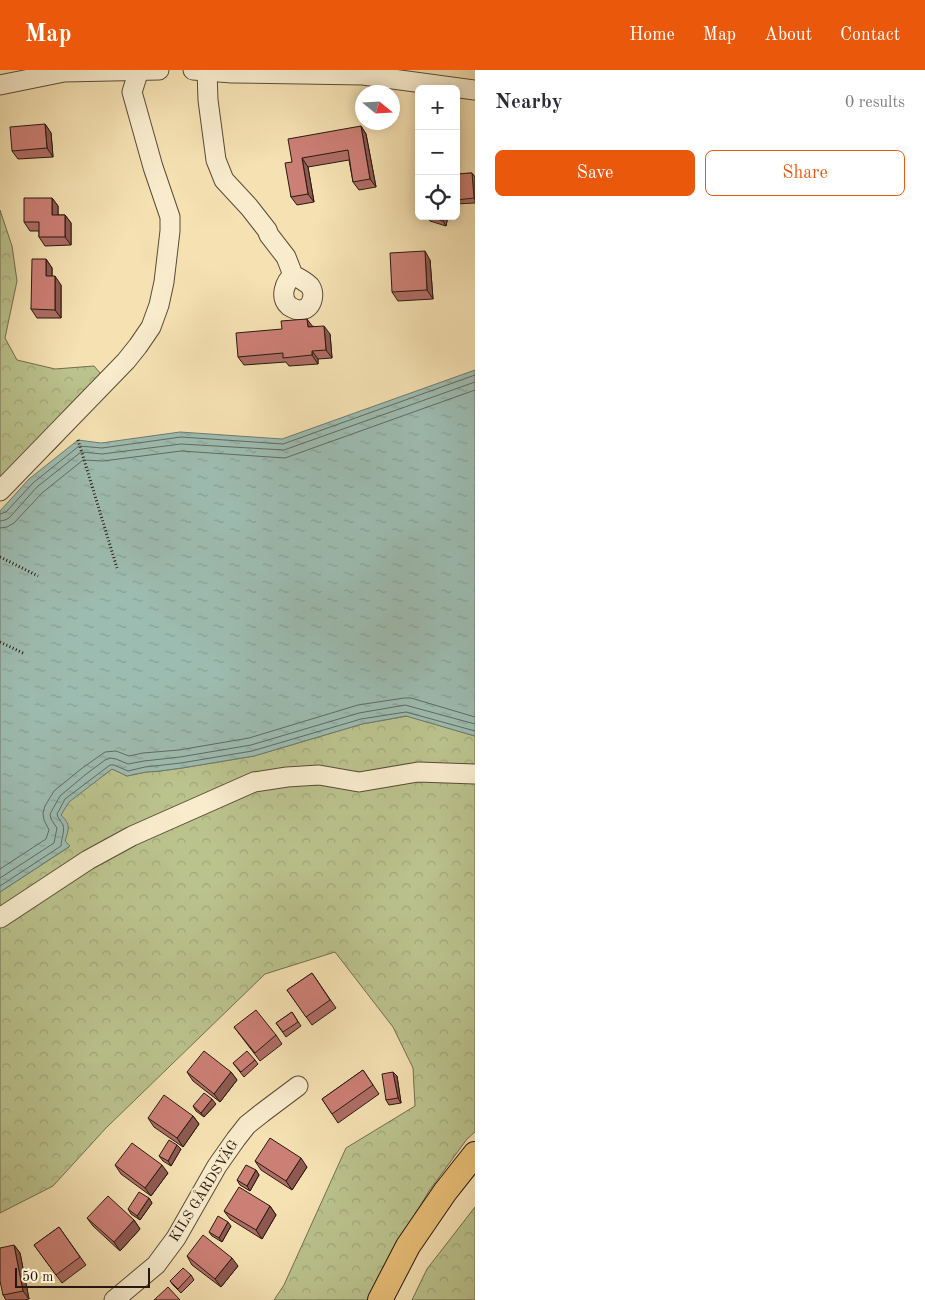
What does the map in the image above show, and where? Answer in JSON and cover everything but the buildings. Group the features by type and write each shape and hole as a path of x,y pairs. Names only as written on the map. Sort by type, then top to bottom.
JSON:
{"main road":[{"path":"380,1300 408,1246 445,1192 475,1154"}],"street":[{"path":"0,491 114,374 138,346 150,327 159,305 164,282 170,216 153,167 132,92 139,70"},
{"path":"0,85 64,72 159,70"},
{"path":"293,275 286,257 249,207 224,180 218,168 208,100 200,70 232,73 364,75 475,90"},
{"path":"0,918 88,860 132,836 254,782 319,775 359,782 418,772 475,774"},
{"name":"KILS GÅRDSVÄG","path":"114,1300 156,1265 176,1238 217,1166 247,1125 298,1086"}],"path":[{"path":"78,440 117,568"},
{"path":"0,557 38,576"},
{"path":"0,642 25,654"}],"green space":[{"path":"0,210 12,246 17,281 5,338 17,360 55,369 94,366 112,387 54,450 0,497"},
{"path":"407,716 475,736 475,1132 467,1139 429,1191 394,1250 370,1300 274,1300 284,1285 346,1148 415,1106 413,1068 393,1027 335,952 265,974 106,1128 53,1186 0,1213 0,892 69,847 65,841 68,829 61,815 68,802 112,769 127,776 254,756 362,724"},
{"path":"475,1207 475,1300 412,1300 427,1269"}],"water":[{"path":"475,370 475,736 406,716 362,724 254,756 127,776 112,769 69,802 61,815 68,824 65,841 70,846 0,892 0,511 29,479 78,440 101,443 180,432 282,439"}]}
